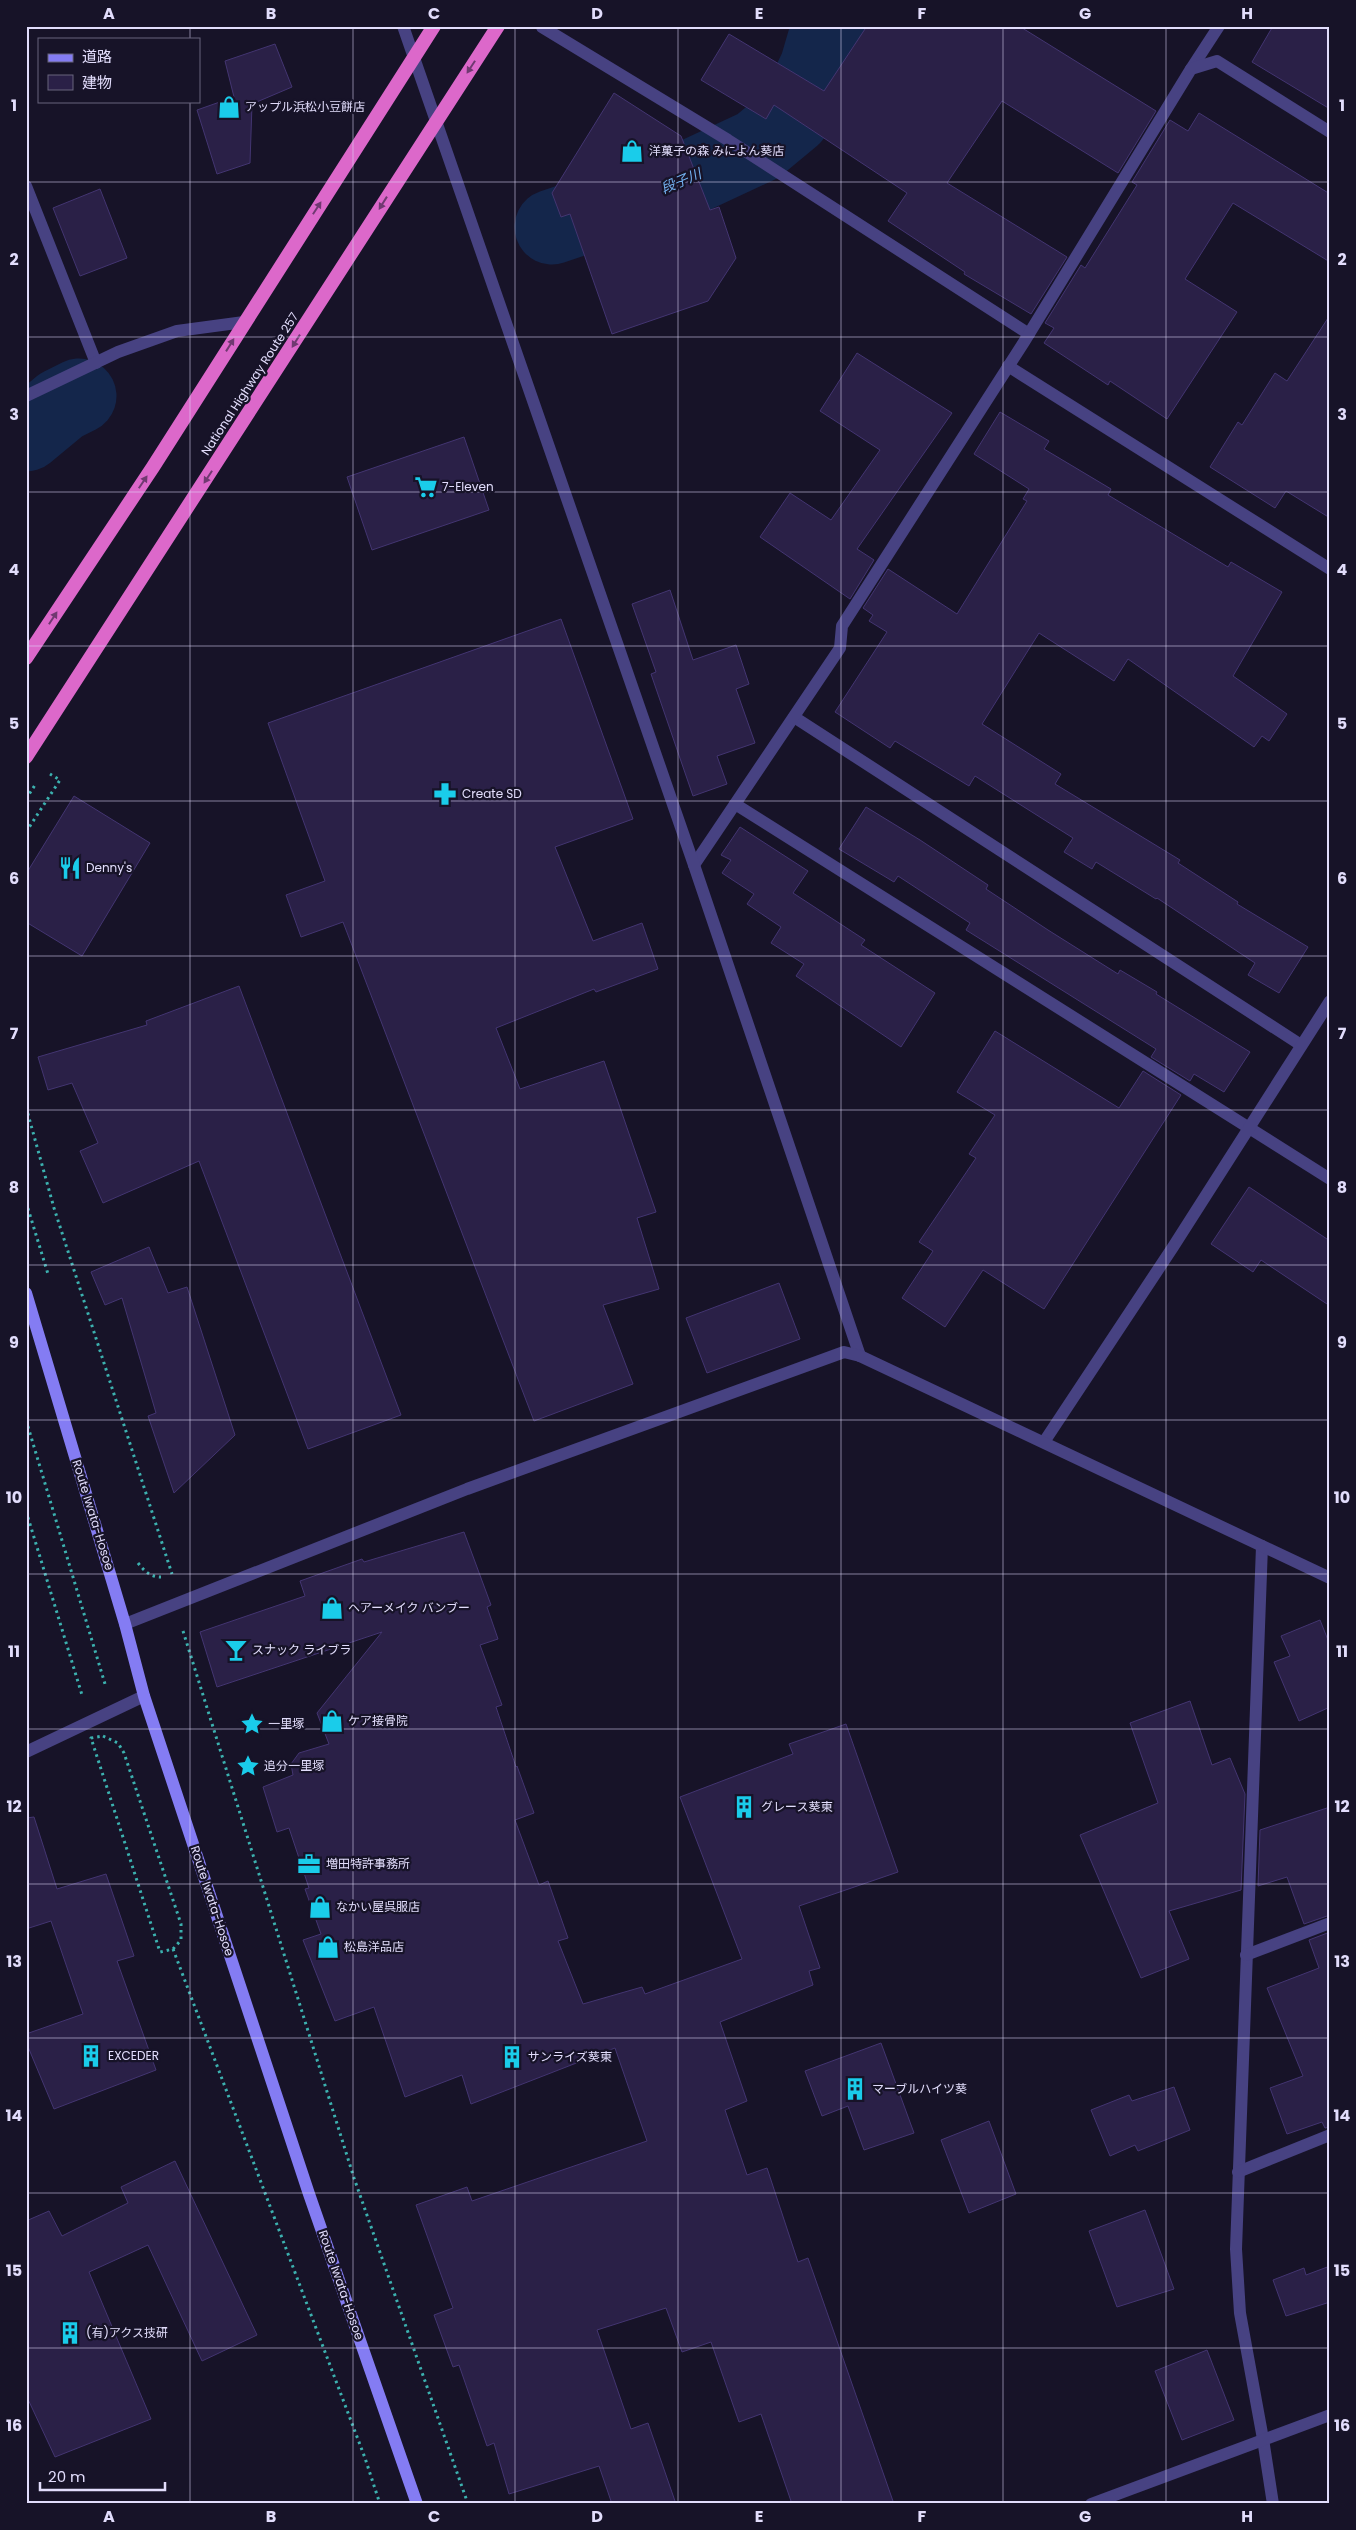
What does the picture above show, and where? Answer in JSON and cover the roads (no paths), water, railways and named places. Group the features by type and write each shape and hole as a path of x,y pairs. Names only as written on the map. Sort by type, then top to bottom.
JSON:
{"highway":[{"path":"26,658 153,466 434,26"},
{"name":"National Highway Route 257","path":"26,757 242,426 498,26"}],"main road":[{"name":"Route Iwata-Hosoe","path":"26,1293 126,1624 144,1696 309,2194 417,2504"}],"street":[{"path":"403,26 437,119 694,865 860,1356"},
{"path":"694,865 840,648 842,626 1008,366 1219,26"},
{"path":"542,27 728,140 1028,334"},
{"path":"1191,70 1217,60 1330,132"},
{"path":"26,186 96,363"},
{"path":"26,396 118,352 177,331 244,322"},
{"path":"1008,366 1330,569"},
{"path":"794,717 1301,1045"},
{"path":"735,804 1330,1179"},
{"path":"1044,1442 1173,1247 1330,1001"},
{"path":"126,1624 467,1489 844,1352 860,1356 1330,1578"},
{"path":"1262,1546 1236,2249 1240,2313 1273,2504"},
{"path":"26,1752 144,1696"},
{"path":"1246,1955 1330,1923"},
{"path":"1238,2172 1330,2135"},
{"path":"1091,2504 1330,2415"}],"waterway":[{"name":"段子川","path":"552,227 670,187 758,146 793,117 817,67 829,26"},
{"name":"段子川","path":"26,434 61,405 79,396"}],"place":[{"name":"アップル浜松小豆餅店","path":"229,107"},
{"name":"洋菓子の森 みによん葵店","path":"632,151"},
{"name":"7-Eleven","path":"426,487"},
{"name":"Create SD","path":"445,794"},
{"name":"Denny's","path":"70,868"},
{"name":"ヘアーメイク バンブー","path":"332,1608"},
{"name":"スナック ライブラ","path":"236,1650"},
{"name":"ケア接骨院","path":"332,1721"},
{"name":"一里塚","path":"252,1724"},
{"name":"追分一里塚","path":"248,1766"},
{"name":"グレース葵東","path":"744,1807"},
{"name":"増田特許事務所","path":"309,1864"},
{"name":"なかい屋呉服店","path":"320,1907"},
{"name":"松島洋品店","path":"328,1947"},
{"name":"EXCEDER","path":"91,2056"},
{"name":"サンライズ葵東","path":"512,2057"},
{"name":"マーブルハイツ葵","path":"855,2089"},
{"name":"(有)アクス技研","path":"70,2333"}]}
